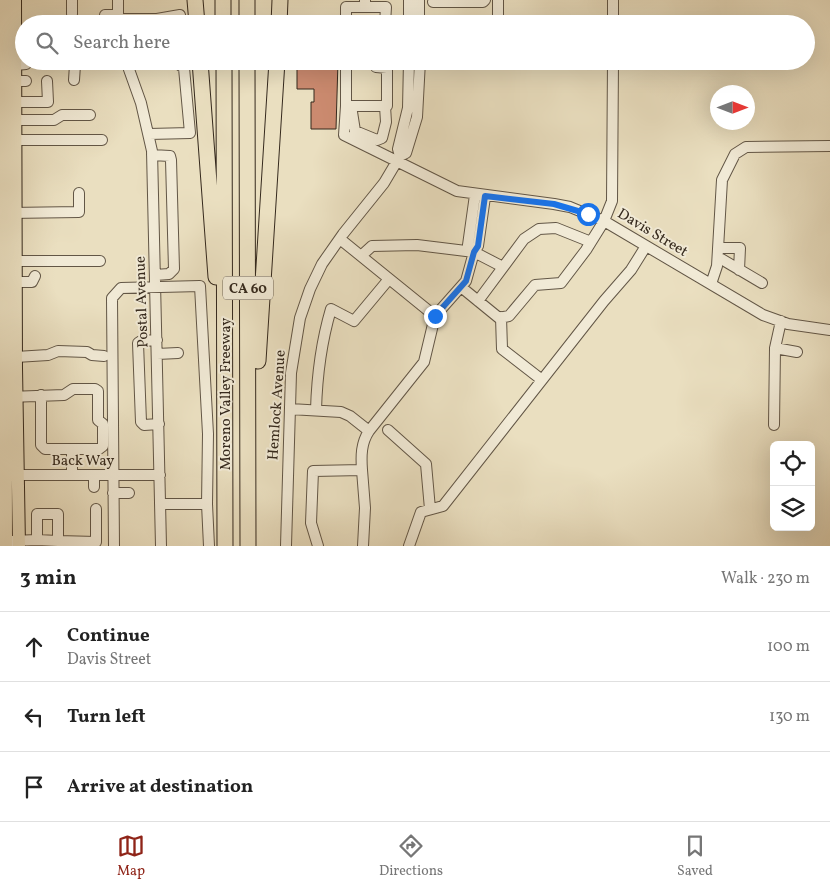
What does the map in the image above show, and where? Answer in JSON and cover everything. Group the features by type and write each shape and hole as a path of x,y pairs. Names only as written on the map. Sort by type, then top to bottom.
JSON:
{"highway":[{"path":"195,0 196,15"},
{"path":"223,0 224,15"},
{"path":"247,0 247,15"},
{"path":"279,15 280,0"},
{"path":"201,70 216,282 225,515"},
{"name":"Moreno Valley Freeway","path":"224,70 225,546"},
{"name":"Moreno Valley Freeway","path":"247,70 248,546"},
{"path":"248,515 276,70"}],"main road":[{"path":"4,537 3,504 11,475 11,397 5,263 16,140 16,102 12,79 2,52 14,21 6,1"},
{"path":"8,358 16,282 5,263 2,243 8,216 2,110 12,79"},
{"path":"11,397 3,425 19,538"}],"street":[{"path":"72,0 72,14"},
{"path":"118,0 118,15"},
{"path":"409,0 409,15"},
{"path":"419,0 419,15"},
{"path":"433,2 483,2 485,0"},
{"path":"498,0 498,15"},
{"path":"613,0 613,15"},
{"path":"346,4 386,7 386,15"},
{"path":"74,70 74,80"},
{"name":"Postal Avenue","path":"128,70 149,134 152,156 161,546"},
{"path":"149,134 190,132 184,70"},
{"path":"347,70 349,106 355,132 378,140 382,138 385,132 387,70"},
{"name":"Hemlock Avenue","path":"398,159 398,149 408,108 410,70"},
{"name":"Hemlock Avenue","path":"286,546 285,514 291,373 300,318 310,289 322,264 384,183 398,159 406,153 417,117 420,70"},
{"path":"461,287 501,317 509,316 534,285 561,283 591,242 604,220 614,193 613,70"},
{"path":"16,102 48,102 47,81"},
{"path":"349,106 385,106"},
{"name":"Davis Street","path":"349,106 344,135 398,159 457,191 480,196 570,207 604,220 763,315 781,321 830,330"},
{"path":"16,120 54,120 62,115 90,115"},
{"path":"16,140 102,140"},
{"path":"710,284 718,253 722,180 735,154 746,147 830,146"},
{"path":"152,156 170,156 174,239 172,272 155,274"},
{"path":"8,216 79,212 79,194"},
{"path":"363,546 365,508 361,455 364,438 424,362 435,316 466,281 474,252 478,246 480,196"},
{"path":"478,301 524,239 539,229 556,228 591,242"},
{"path":"340,239 435,316"},
{"path":"361,256 372,246 417,244 474,252 503,267"},
{"path":"409,546 420,512 443,506 631,270 646,246"},
{"path":"718,253 740,248 739,270"},
{"path":"718,253 739,270 762,283"},
{"path":"5,263 100,261"},
{"path":"16,282 32,282 35,276"},
{"path":"316,410 317,371 322,340 331,309 354,321 389,279"},
{"path":"114,546 112,298 121,288 200,286 208,434 206,504 209,546"},
{"path":"501,317 502,349 542,380"},
{"path":"774,425 775,348 781,321"},
{"path":"157,340 141,341 138,343 140,422 144,425 159,424"},
{"path":"775,348 797,352"},
{"path":"8,358 48,355 58,351 87,352 92,355 104,356"},
{"path":"157,354 178,353"},
{"path":"11,397 41,395 64,395 72,389 98,391 98,420 103,424 103,446 99,449 45,449 41,445 41,395"},
{"path":"290,409 341,412 350,416 369,432"},
{"path":"388,430 426,464 430,509"},
{"path":"72,449 72,475"},
{"path":"318,546 311,523 313,471 362,470"},
{"name":"Back Way","path":"11,475 160,475"},
{"path":"94,475 94,487"},
{"path":"114,493 129,493"},
{"path":"160,504 206,504"},
{"path":"4,537 96,542 96,509"},
{"path":"37,540 37,514 58,514 58,541"},
{"path":"287,535 295,546"}],"building":[{"path":"297,70 338,70 336,129 311,129 311,102 314,102 314,89 297,89"}],"route":[{"path":"435,316 466,281 474,252 478,246 485,196 554,204 570,207 588,214"}]}
